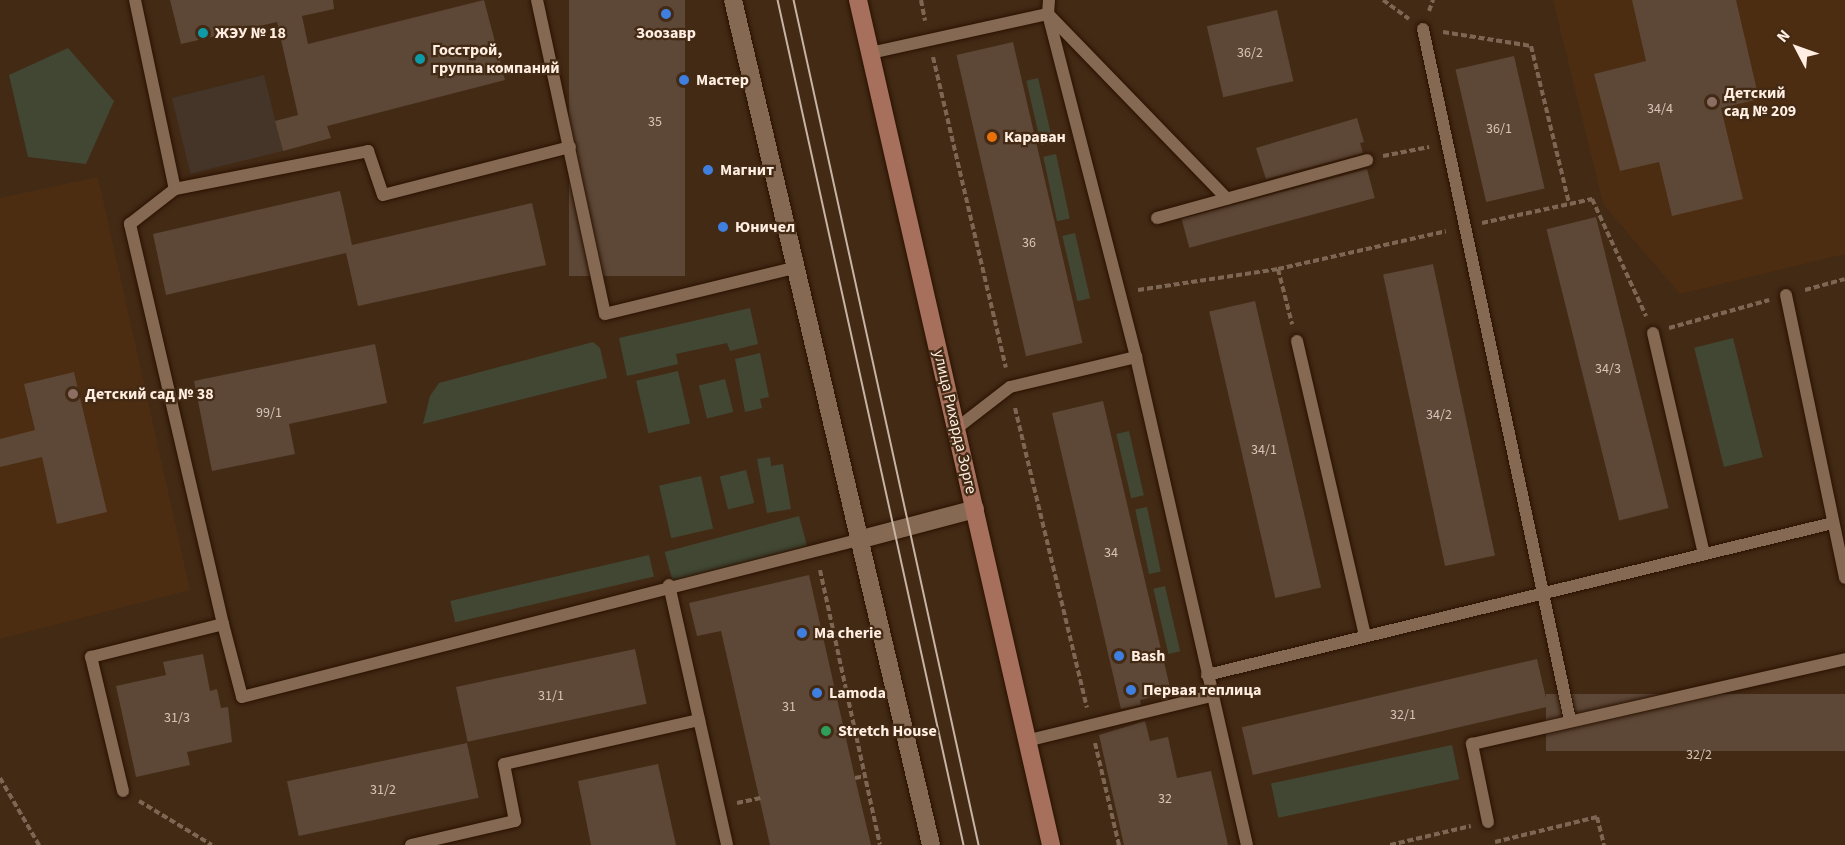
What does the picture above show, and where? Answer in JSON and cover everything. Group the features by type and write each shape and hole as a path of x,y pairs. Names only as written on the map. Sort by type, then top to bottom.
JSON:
{"main road":[{"name":"улица Рихарда Зорге","path":"858,0 1051,845"}],"street":[{"path":"733,0 793,268 932,845"},
{"path":"858,540 975,509"}],"lane":[{"path":"135,0 175,189"},
{"path":"537,0 605,314 793,268"},
{"path":"1049,0 1048,14 1136,357 1246,845"},
{"path":"870,52 1048,14"},
{"path":"1048,14 1227,199"},
{"path":"1423,29 1541,594 1570,720"},
{"path":"570,147 383,195 368,151 175,189 130,224 242,697 669,585 858,540"},
{"path":"1157,218 1367,160"},
{"path":"1786,295 1845,578"},
{"path":"1653,333 1704,554"},
{"path":"1297,341 1365,636"},
{"path":"957,428 1010,387 1136,357"},
{"path":"1207,675 1833,523"},
{"path":"669,585 727,845"},
{"path":"123,791 91,657 223,624"},
{"path":"1488,822 1472,744 1845,659"},
{"path":"1026,741 1211,696"},
{"path":"411,845 515,821 504,764 699,720"}],"path":[{"path":"921,0 928,38 1119,845"},
{"path":"1383,0 1423,29 1531,46 1569,203"},
{"path":"1367,160 1447,144"},
{"path":"1120,293 1278,269 1592,199 1653,333 1845,279"},
{"path":"1278,269 1297,341"},
{"path":"815,550 880,845"},
{"path":"855,778 865,776"},
{"path":"0,778 37,844"},
{"path":"123,791 212,845"}],"shaded area":[{"name":"Детский сад № 209","path":"1553,0 1845,0 1845,254 1680,294 1603,204"},
{"path":"264,75 283,151 191,174 172,98"},
{"name":"Детский сад № 38","path":"98,177 190,590 0,639 0,198"}],"green space":[{"path":"68,48 114,101 86,164 28,157 9,75"},
{"path":"1038,78 1053,142 1041,145 1026,81"},
{"path":"1056,154 1070,219 1057,221 1043,157"},
{"path":"1075,233 1090,298 1077,301 1062,236"},
{"path":"750,308 758,344 730,351 727,343 676,354 678,364 627,376 619,338"},
{"path":"1733,338 1763,457 1724,467 1694,348"},
{"path":"593,342 600,348 607,378 423,424 430,396 439,383"},
{"path":"760,353 769,397 760,399 762,408 745,412 735,359"},
{"path":"678,371 690,424 648,433 636,381"},
{"path":"725,379 733,412 707,419 699,386"},
{"path":"1129,431 1144,495 1131,498 1116,434"},
{"path":"770,457 771,466 783,464 791,509 767,513 757,459"},
{"path":"746,470 754,503 728,510 720,477"},
{"path":"701,476 713,529 671,538 659,486"},
{"path":"1147,507 1161,572 1149,574 1135,509"},
{"path":"799,516 807,546 673,582 665,552"},
{"path":"649,555 654,576 455,622 450,601"},
{"path":"1165,586 1180,651 1168,654 1153,589"},
{"path":"1452,745 1459,779 1278,818 1271,783"}],"building":[{"path":"170,0 333,0 334,9 302,16 308,44 484,0 505,80 327,126 331,138 283,151 275,121 298,115 277,22 181,44"},
{"path":"569,0 685,0 685,276 569,276"},
{"path":"1632,0 1736,0 1759,99 1721,108 1743,199 1672,216 1659,162 1620,171 1594,74 1646,61"},
{"path":"1277,10 1293,81 1223,97 1207,26"},
{"path":"1013,42 1083,343 1026,356 956,55"},
{"path":"1514,56 1545,189 1486,202 1456,69"},
{"path":"1357,118 1364,142 1360,143 1363,153 1266,179 1256,148"},
{"path":"1367,169 1375,198 1189,248 1182,219"},
{"path":"340,191 352,245 532,203 546,265 358,306 346,253 166,295 153,234"},
{"path":"1596,217 1669,508 1619,520 1547,229"},
{"path":"1433,264 1495,555 1445,566 1383,275"},
{"path":"1255,301 1321,587 1275,598 1209,312"},
{"path":"375,344 387,403 289,424 295,454 212,471 194,381"},
{"path":"74,372 107,512 57,524 42,457 0,467 0,439 35,430 24,384"},
{"path":"1103,401 1171,692 1140,700 1141,705 1121,709 1052,413"},
{"path":"809,575 871,845 770,845 721,631 697,636 689,603"},
{"path":"635,649 647,704 468,742 456,687"},
{"path":"203,654 210,691 217,689 221,708 228,707 232,742 187,752 190,765 136,777 116,686 166,675 163,662"},
{"path":"1537,659 1548,707 1253,775 1242,727"},
{"path":"1546,694 1845,694 1845,751 1546,751"},
{"path":"1145,721 1150,741 1168,737 1177,778 1211,771 1228,845 1124,845 1099,735"},
{"path":"467,743 479,798 299,836 287,781"},
{"path":"658,764 676,845 591,845 578,781"}],"tram line":[{"path":"778,0 964,845"},
{"path":"794,0 979,845"}],"place":[{"name":"Зоозавр","path":"666,14"},
{"name":"ЖЭУ № 18","path":"203,33"},
{"name":"Госстрой, группа компаний","path":"420,59"},
{"name":"Мастер","path":"684,80"},
{"name":"Детский сад № 209","path":"1712,102"},
{"name":"Караван","path":"992,137"},
{"name":"Магнит","path":"708,170"},
{"name":"Юничел","path":"723,227"},
{"name":"Детский сад № 38","path":"73,394"},
{"name":"Ma cherie","path":"802,633"},
{"name":"Bash","path":"1119,656"},
{"name":"Первая теплица","path":"1131,690"},
{"name":"Lamoda","path":"817,693"},
{"name":"Stretch House","path":"826,731"}]}
